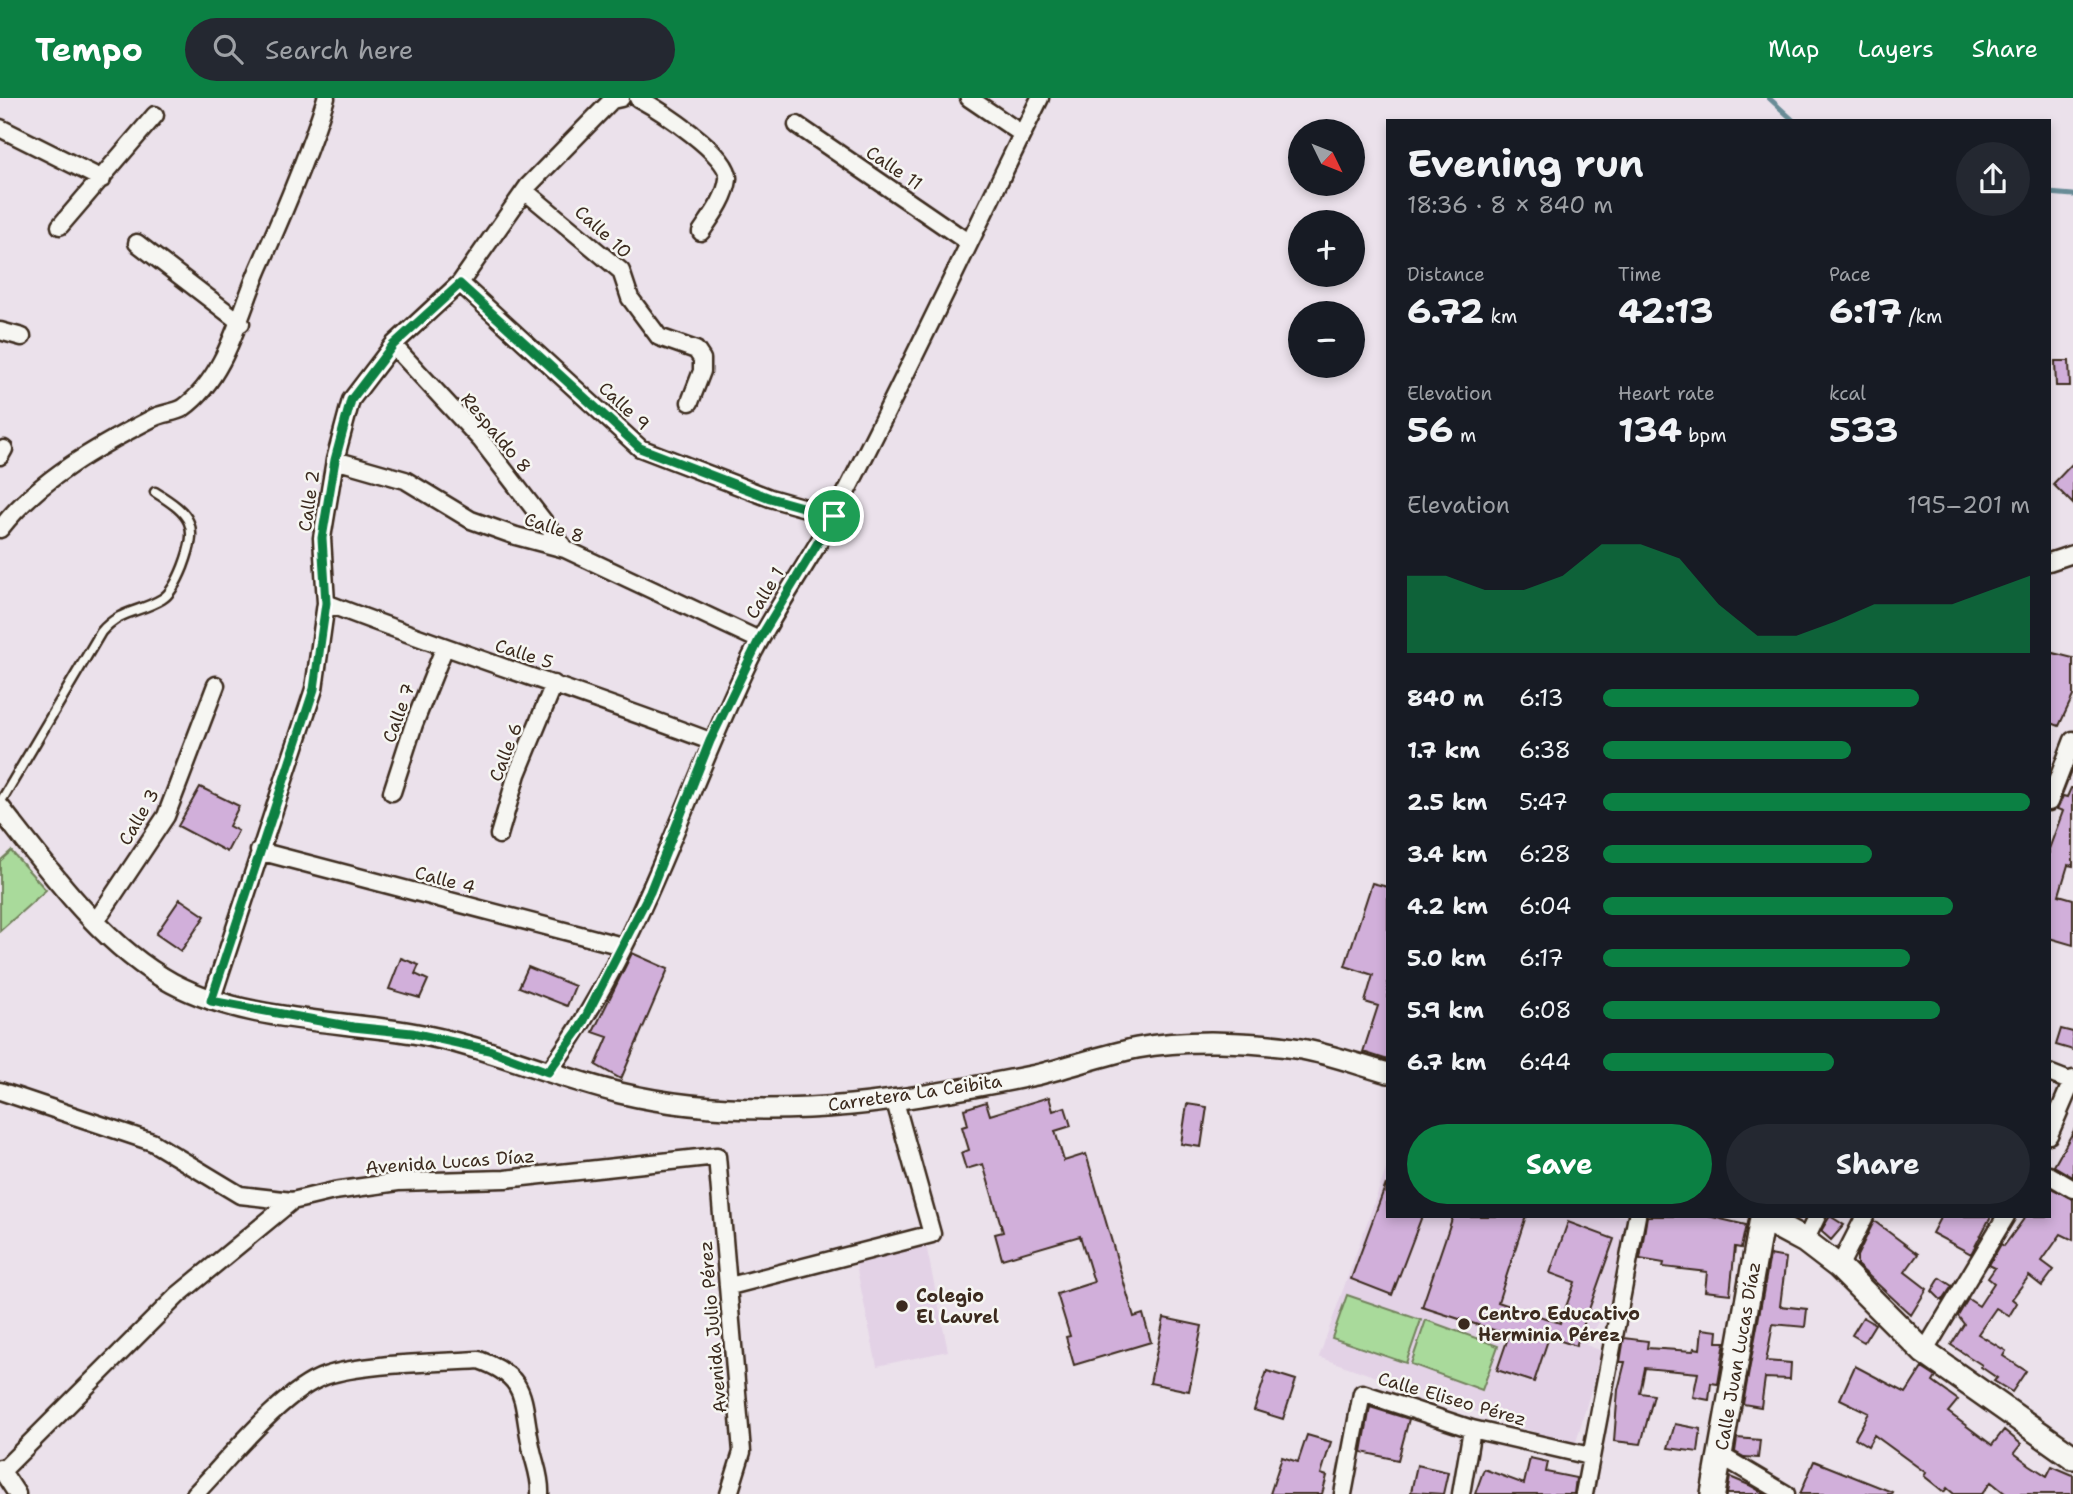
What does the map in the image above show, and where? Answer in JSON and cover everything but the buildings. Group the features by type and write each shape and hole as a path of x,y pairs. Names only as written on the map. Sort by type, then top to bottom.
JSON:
{"main road":[{"name":"Calle Juan Lucas Díaz","path":"1713,1494 1760,1218"},
{"path":"1762,1218 1805,1241 1839,1267 1924,1352 2073,1457"}],"street":[{"path":"0,529 42,486 77,460 156,416 181,409 202,390 241,323 260,268 283,221 326,98"},
{"name":"Calle 2","path":"211,1001 314,689 326,603 322,538 335,460 351,400 393,345 460,284 525,191 612,100 621,98"},
{"path":"638,98 678,124 727,167 729,178 723,195 701,233"},
{"path":"969,98 1023,134"},
{"name":"Calle 1","path":"548,1072 580,1028 650,892 710,741 759,640 834,516 1041,98"},
{"path":"60,226 155,115"},
{"name":"Calle 11","path":"797,125 970,243"},
{"path":"0,128 102,178"},
{"name":"Calle 10","path":"525,191 621,271 630,298 659,337 696,350 702,359 702,370 690,402"},
{"path":"137,243 241,323"},
{"name":"Calle 9","path":"460,284 640,448 770,498 834,516"},
{"path":"0,331 22,337"},
{"name":"Respaldo 8","path":"393,345 481,440 565,549"},
{"name":"Calle 8","path":"335,460 405,480 471,520 565,549 759,640"},
{"path":"2051,561 2073,554"},
{"name":"Calle 5","path":"326,603 444,649 554,684 710,741"},
{"name":"Calle 7","path":"392,792 414,724 444,649"},
{"name":"Calle 6","path":"499,835 517,774 554,684"},
{"name":"Calle 3","path":"96,921 166,816 216,685"},
{"path":"2051,797 2073,740"},
{"name":"Carretera La Ceibita","path":"0,806 44,864 118,946 169,981 211,1001 353,1027 412,1033 489,1050 548,1072 623,1094 720,1107 772,1110 854,1105 1037,1074 1139,1047 1211,1043 1301,1049 1386,1072"},
{"name":"Calle 4","path":"259,851 622,946"},
{"path":"2051,1074 2072,1081 2051,1130"},
{"name":"Avenida Lucas Díaz","path":"0,1091 152,1142 240,1195 292,1201 334,1191 398,1182 505,1179 717,1156"},
{"path":"730,1286 932,1234 894,1098"},
{"name":"Avenida Julio Pérez","path":"717,1156 742,1452 729,1494"},
{"path":"2051,1176 2073,1189"},
{"path":"17,1494 1,1470 178,1295 292,1201"},
{"path":"1584,1494 1637,1218"},
{"path":"1805,1241 1815,1218"},
{"path":"1839,1267 1864,1218"},
{"path":"1924,1352 2005,1218"},
{"path":"195,1494 280,1407 302,1389 325,1377 347,1371 479,1360 499,1367 512,1376 523,1392 531,1446 541,1480 540,1494"},
{"name":"Calle Eliseo Pérez","path":"1343,1494 1362,1393 1472,1429 1590,1456"},
{"path":"1461,1494 1472,1429"},
{"path":"1720,1455 1786,1494"}],"lane":[{"path":"0,806 101,632 113,618 164,598 179,577 194,540 187,518 155,492"}],"shaded area":[{"name":"Centro Educativo Herminia Pérez","path":"1386,1170 1386,1218 1628,1218 1609,1304 1586,1345 1602,1351 1575,1446 1319,1357"},
{"name":"Colegio El Laurel","path":"926,1245 948,1351 877,1366 855,1260"}],"green space":[{"path":"11,851 46,890 0,931 0,861"},
{"path":"1347,1295 1421,1320 1406,1363 1332,1338"},
{"path":"1426,1320 1498,1346 1482,1390 1411,1364"}],"waterway":[{"path":"1769,98 1792,119"},
{"path":"2051,193 2073,195"}],"place":[{"name":"Colegio El Laurel","path":"902,1306"},
{"name":"Centro Educativo Herminia Pérez","path":"1464,1324"}],"route":[{"path":"460,284 640,448 770,498 834,516 759,640 710,741 650,892 580,1028 548,1072 489,1050 412,1033 353,1027 211,1001 314,689 326,603 322,538 335,460 351,400 393,345 460,284"}]}
